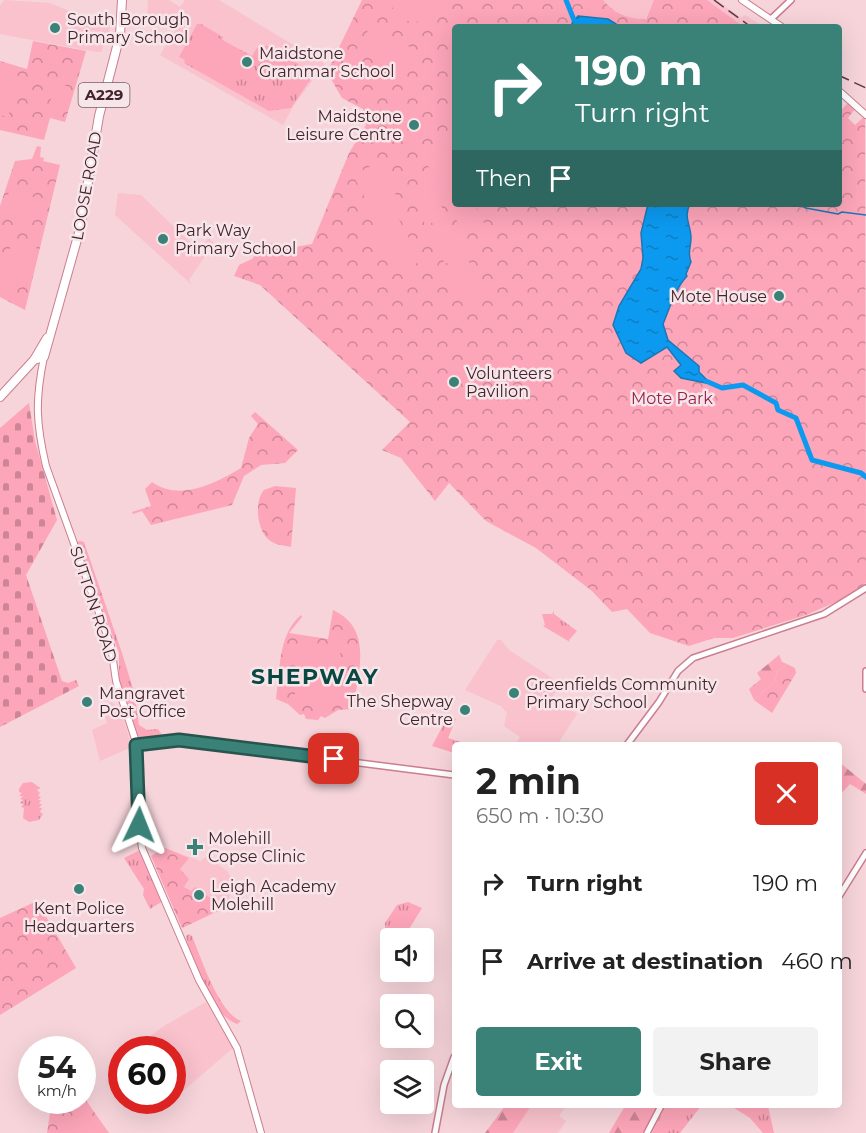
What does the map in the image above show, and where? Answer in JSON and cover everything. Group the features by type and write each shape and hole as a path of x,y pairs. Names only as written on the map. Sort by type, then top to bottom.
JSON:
{"highway":[{"name":"LOOSE ROAD","path":"0,397 40,358 51,331 80,229 99,116 120,35 123,2"},
{"name":"LOOSE ROAD","path":"40,358 51,331"}],"main road":[{"path":"742,0 778,24"},
{"path":"842,93 866,114"},
{"name":"SUTTON ROAD","path":"40,358 36,408 46,466 111,646 116,681 136,745 142,848 199,980 237,1048 261,1133"}],"street":[{"path":"771,19 791,0"},
{"path":"629,742 659,702 678,671 693,658 824,614 866,588"},
{"path":"866,671 866,688"},
{"path":"136,745 179,740 452,775"},
{"path":"842,892 866,853"},
{"path":"435,1133 444,1084 452,1062"},
{"path":"647,1133 660,1108"}],"shaded area":[{"name":"South Borough Primary School","path":"4,0 50,3 79,15 78,20 110,22 109,38 113,43 105,42 101,52 96,52 0,34 0,6"},
{"name":"Maidstone Grammar School","path":"148,0 169,0 180,7 185,0 219,0 325,64 294,105 283,125 160,55 175,31 147,15"},
{"path":"603,0 654,0 645,19 635,20 609,8"},
{"path":"707,0 717,0 741,18 745,15 759,24 740,24"},
{"name":"Park Way Primary School","path":"118,193 141,195 198,250 209,238 214,243 189,280 192,285 115,215"},
{"name":"Greenfields Community Primary School","path":"497,640 501,640 509,650 552,678 553,683 559,687 552,697 577,714 559,742 517,742 520,737 504,726 507,713 501,706 465,690"},
{"path":"111,702 120,708 132,747 100,761 92,730 107,723 102,707"},
{"name":"Leigh Academy Molehill","path":"165,848 200,861 207,856 228,872 232,880 227,910 220,910 182,928 151,856"},
{"path":"206,1002 233,1048 186,1088 186,1036 151,1036"},
{"path":"530,1108 565,1108 559,1116 566,1121 558,1133 513,1133"}],"green space":[{"name":"Mote Park","path":"362,0 603,0 617,12 628,17 646,19 654,0 707,0 740,24 452,24 452,207 842,207 842,109 848,103 855,109 848,118 855,125 865,116 866,583 843,599 806,615 733,638 714,638 689,646 650,633 627,609 612,612 592,591 536,548 486,521 449,483 435,501 401,458 382,450 410,422 260,285 234,276 239,265 252,259 266,242 290,248 312,244 349,153 366,125 363,109 342,98 327,72"},
{"path":"389,0 447,0 436,14 424,20 411,22 396,13"},
{"path":"197,24 201,24 223,37 222,40 252,56 257,48 263,51 266,45 310,71 312,77 291,108 269,111 184,63 185,60 179,57"},
{"path":"372,24 418,52 402,78 356,50"},
{"path":"200,27 250,56 242,70 235,67 228,80 184,55"},
{"path":"33,41 86,51 65,122 50,118 44,140 0,130 0,61 27,69"},
{"path":"0,71 19,76 8,117 0,115"},
{"path":"55,83 70,87 62,118 47,114"},
{"path":"37,146 41,147 40,157 44,158 43,161 60,165 25,310 0,297 0,206 15,161 32,159"},
{"path":"447,148 452,159 452,190 443,195 425,160"},
{"path":"379,162 403,209 388,218 396,214 421,261 396,274 371,227 378,223 353,175"},
{"path":"428,180 446,215 426,226 408,190"},
{"path":"9,191 47,200 42,219 5,210"},
{"path":"452,196 452,207 476,207 485,225 464,235 446,199"},
{"path":"447,217 465,254 445,264 426,228"},
{"path":"13,239 37,246 25,287 1,280"},
{"path":"466,256 484,292 463,302 445,266"},
{"path":"29,403 35,441 57,520 26,575 62,681 68,683 76,680 79,686 0,727 0,428"},
{"path":"255,412 298,450 285,463 261,465 244,476 232,505 151,525 142,511 133,514 132,512 151,506 145,489 152,482 163,488 186,490 209,484 241,468 249,438 258,424 251,416"},
{"path":"275,486 296,488 291,547 270,541 259,522 258,508 261,495 264,490"},
{"path":"77,542 84,542 122,653 134,692 139,725 147,730 158,729 162,735 143,739 137,736 119,679 119,653"},
{"path":"333,610 346,618 354,628 359,640 360,667 353,709 338,710 325,718 321,716 318,720 306,719 304,714 300,715 288,704 276,699 281,654 288,632 301,615 302,617 289,633 328,639"},
{"path":"554,611 554,614 577,631 569,640 570,642 543,626 545,625 542,614 552,614"},
{"path":"302,641 341,647 338,671 298,666"},
{"path":"779,655 782,662 787,664 777,672 775,681 754,700 749,689 761,679 757,673"},
{"path":"787,664 795,668 796,673 772,713 754,700 775,681 777,672"},
{"path":"297,677 336,683 333,707 294,702"},
{"path":"448,716 456,719 448,738 461,742 452,742 452,752 432,746"},
{"path":"842,764 866,784 866,794 850,784 842,793"},
{"path":"32,782 40,788 37,790 40,793 38,796 41,797 38,800 41,800 39,804 42,804 39,808 42,808 40,812 43,814 39,820 29,822 23,818 24,808 21,807 24,804 20,803 23,800 20,799 23,796 19,796 22,793 19,789 23,783"},
{"path":"165,848 189,858 180,869 189,879 184,887 191,891 195,887 219,904 220,910 182,928 151,856"},
{"path":"140,850 163,901 150,909 143,895 144,889 124,858"},
{"path":"37,901 76,968 0,1015 0,918"},
{"path":"408,902 422,908 410,928 385,928 385,923 397,905"},
{"path":"189,934 192,936 218,996 233,1016 241,1021 237,1024 219,1010 206,989 187,942 186,936"},
{"path":"504,1108 530,1108 513,1133 485,1133"},
{"path":"624,1108 658,1108 645,1133 609,1133"},
{"path":"664,1108 699,1108 680,1133 652,1133"},
{"path":"734,1108 768,1108 774,1133 763,1133 750,1118"},
{"path":"50,1114 96,1114 109,1133 47,1133"},
{"path":"74,1114 84,1114 101,1133 72,1133 63,1123"}],"water":[{"path":"578,16 608,19 616,24 572,24"},
{"path":"647,207 689,207 687,217 691,233 689,253 691,262 687,276 676,292 663,324 668,340 699,366 699,372 711,384 681,378 674,371 681,365 667,347 641,363 626,353 613,325 619,306 641,269 643,258 641,233"}],"waterway":[{"path":"566,0 574,20"},
{"path":"804,207 838,214 842,212 866,215"},
{"path":"706,381 722,388 743,385 776,403 778,410 796,418 812,460 861,473 866,477"}],"railway":[{"path":"714,0 747,24"},
{"path":"842,77 866,88"}],"place":[{"name":"South Borough Primary School","path":"55,28"},
{"name":"Maidstone Grammar School","path":"247,62"},
{"name":"Maidstone Leisure Centre","path":"414,125"},
{"name":"Park Way Primary School","path":"163,239"},
{"name":"Mote House","path":"779,296"},
{"name":"Volunteers Pavilion","path":"454,382"},
{"name":"Greenfields Community Primary School","path":"514,693"},
{"name":"Mangravet Post Office","path":"87,702"},
{"name":"The Shepway Centre","path":"465,710"},
{"name":"Molehill Copse Clinic","path":"195,847"},
{"name":"Kent Police Headquarters","path":"79,889"},
{"name":"Leigh Academy Molehill","path":"199,895"}],"district":[{"name":"SHEPWAY","path":"315,676"}],"route":[{"path":"139,825 139,765 136,745 156,740 179,740 334,759"}]}
